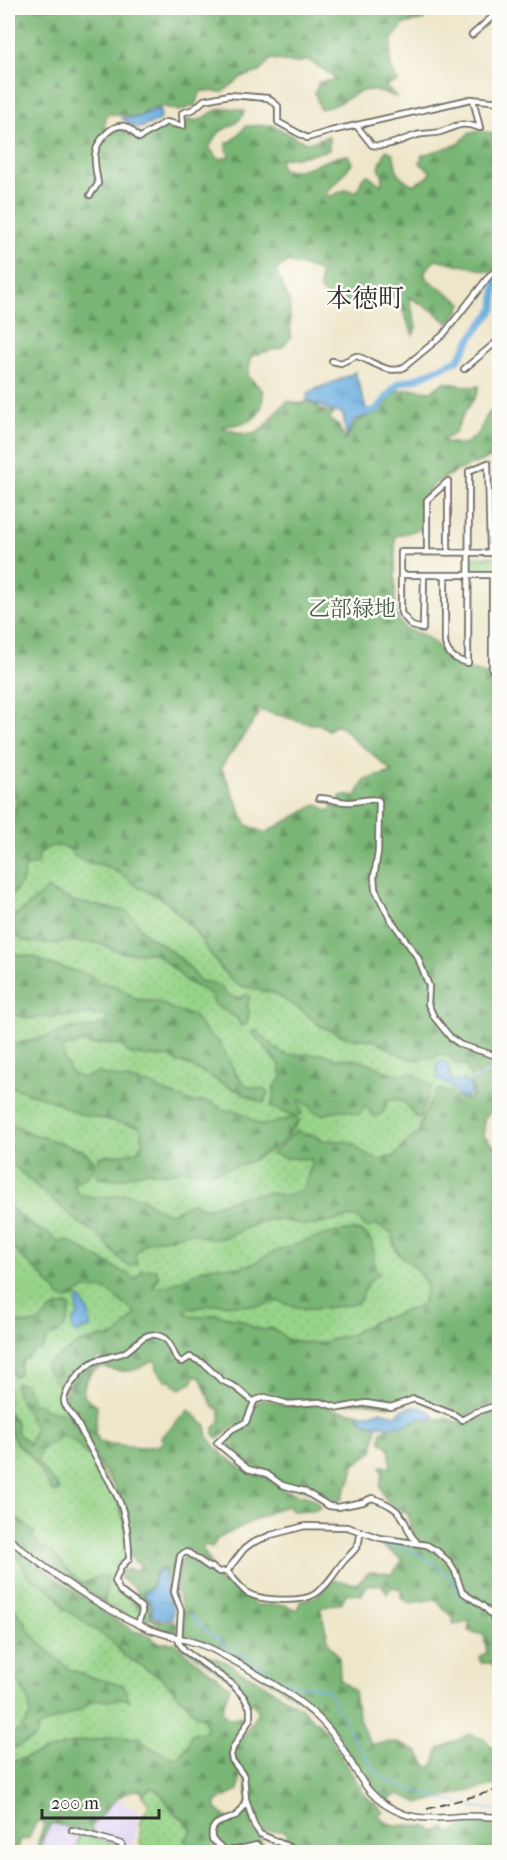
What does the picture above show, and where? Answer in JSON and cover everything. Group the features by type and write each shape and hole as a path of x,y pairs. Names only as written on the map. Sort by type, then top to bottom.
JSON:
{"street":[{"path":"472,35 500,10"},
{"path":"90,195 98,184 96,152 107,133 114,128 124,126 139,138 166,122 183,126 182,113 194,109 208,99 229,95 268,98 279,108 278,122 305,138 473,99 500,102"},
{"path":"356,125 372,145 378,146 406,140 417,135 441,132 460,124 480,128 473,99"},
{"path":"332,361 341,363 356,356 389,369 403,368 443,335 490,275 500,269"},
{"path":"464,369 500,339"},
{"path":"445,575 446,648 455,660 468,663 468,471 489,463 490,553"},
{"path":"427,552 427,500 448,481 448,553"},
{"path":"424,575 423,629 412,626 401,613 401,552 500,553"},
{"path":"400,575 500,575"},
{"path":"492,575 492,670 500,673"},
{"path":"319,798 351,802 365,799 378,800 375,889 389,917 418,958 429,986 428,1004 434,1017 451,1038 461,1045 500,1057"},
{"path":"138,1624 142,1612 141,1607 120,1591 115,1581 121,1567 129,1559 128,1530 122,1510 116,1494 63,1400 76,1377 93,1362 126,1352 133,1344 150,1335 159,1335 171,1345 178,1362 190,1357 203,1363 222,1380 254,1402"},
{"path":"418,1543 411,1536 400,1514 390,1505 372,1498 338,1507 329,1506 304,1491 282,1485 267,1474 253,1472 217,1443 228,1432 246,1422 254,1402 265,1397 288,1404 321,1402 339,1408 366,1403 391,1407 414,1399 462,1420 476,1412 500,1404"},
{"path":"312,1852 293,1849 260,1833 254,1825 246,1799 244,1776 231,1755 250,1719 249,1703 231,1683 185,1651 179,1643 181,1610 174,1592 180,1556 185,1552 189,1553 219,1572 227,1571 247,1546 257,1540 305,1526 347,1527 380,1538 418,1543 434,1548 450,1563 462,1592 492,1615 500,1646"},
{"path":"227,1571 242,1588 253,1596 278,1599 311,1597 325,1586 356,1549 360,1541 360,1531"},
{"path":"8,1539 81,1594 138,1624 180,1639 200,1643 302,1704 327,1726 362,1782 386,1805 404,1814 427,1818 500,1817"},
{"path":"246,1799 237,1816 218,1823 214,1827 212,1839 224,1850 257,1845 263,1852"},
{"path":"72,1830 122,1844 120,1852"}],"shaded area":[{"path":"116,1800 140,1812 131,1849 119,1845 119,1852 38,1852 38,1842 45,1821 93,1834 91,1827"}],"green space":[{"name":"乙部緑地","path":"8,8 421,8 424,20 404,24 392,39 390,64 398,81 385,86 397,97 368,90 320,109 315,93 319,82 336,80 308,60 296,63 271,59 259,72 242,77 223,92 201,91 195,105 180,111 161,106 139,117 107,114 104,127 111,133 120,128 136,139 164,127 182,128 185,121 199,120 218,110 230,108 244,111 238,121 221,131 210,146 209,148 219,159 229,157 227,143 232,141 246,126 272,125 304,142 329,136 329,150 280,159 281,169 298,170 348,155 352,163 326,192 330,197 344,190 358,191 362,178 368,175 381,185 383,177 379,167 386,150 393,153 400,175 413,185 428,177 431,172 420,163 422,155 459,144 468,134 479,131 499,134 499,148 491,153 490,158 499,156 499,267 491,272 436,259 424,272 427,279 462,303 458,312 448,323 432,310 409,297 416,327 413,335 398,299 382,291 364,306 338,303 320,291 320,271 287,262 276,271 289,301 291,337 283,347 251,356 248,376 263,391 263,402 257,415 252,420 222,427 247,434 255,433 261,430 288,401 300,404 309,401 321,410 334,413 329,419 338,425 345,440 357,421 379,412 396,391 412,389 432,391 444,382 471,387 479,386 477,394 455,433 442,441 464,445 479,433 486,417 499,400 499,454 451,474 434,484 421,499 421,529 395,536 395,614 405,629 424,635 440,648 453,664 499,678 499,1068 471,1077 465,1065 455,1063 444,1054 423,1059 404,1057 374,1040 348,1038 319,1025 303,1011 274,993 237,985 222,970 194,930 170,905 160,897 138,887 122,874 101,864 89,863 74,856 69,848 53,846 39,854 39,863 25,868 22,883 11,896 8,896 8,824 15,813 17,798 8,783 8,630 10,622 8,608","holes":["255,709 311,724 319,724 329,730 334,726 342,727 357,743 392,772 365,780 356,796 340,796 339,809 332,803 332,809 327,811 318,804 265,833 247,825 221,767 259,714"]},
{"path":"472,557 499,557 499,573 472,573"},
{"path":"8,751 61,846 89,863 101,864 122,874 160,897 194,930 222,970 237,985 274,993 303,1011 319,1025 348,1038 374,1040 404,1057 423,1059 444,1054 455,1063 465,1065 471,1077 474,1094 470,1099 463,1101 451,1092 438,1090 424,1116 419,1132 393,1157 385,1158 375,1224 392,1233 396,1251 417,1269 427,1285 423,1303 417,1307 373,1322 352,1334 321,1343 286,1339 273,1329 254,1328 242,1320 215,1314 204,1317 136,1314 118,1334 110,1338 103,1337 80,1343 45,1366 65,1390 79,1428 118,1502 125,1526 128,1557 114,1583 140,1610 139,1619 136,1620 101,1602 8,1536"},
{"path":"47,889 72,901 126,911 148,936 182,961 199,981 215,984 226,994 237,998 246,995 250,997 247,1005 249,1011 247,1024 241,1026 237,1018 215,1005 206,991 185,981 178,972 154,953 122,953 100,943 65,941 51,944 23,941 19,937 11,937 8,940 8,918 21,912"},
{"path":"8,953 36,957 45,963 90,975 98,982 116,986 133,997 156,1001 193,1016 211,1037 219,1041 243,1083 250,1087 263,1089 268,1093 264,1103 260,1102 170,1057 132,1055 121,1046 102,1043 93,1045 81,1042 63,1047 64,1059 72,1074 83,1078 98,1073 152,1085 191,1101 209,1102 226,1110 236,1110 261,1125 292,1117 300,1120 282,1142 247,1163 210,1173 182,1169 165,1174 148,1171 114,1180 99,1178 97,1173 99,1157 137,1151 143,1141 140,1127 79,1114 48,1099 16,1089 8,1082 8,1046 72,1028 94,1027 107,1022 106,1016 75,1015 30,1019 8,1014"},
{"path":"256,1030 286,1055 325,1054 336,1059 345,1058 367,1062 399,1075 408,1073 416,1075 432,1086 420,1117 417,1118 403,1101 399,1100 388,1101 382,1113 374,1116 365,1105 363,1111 357,1115 336,1110 324,1115 315,1112 302,1100 299,1101 302,1114 295,1116 271,1107 274,1087 282,1078 280,1064 251,1033"},
{"path":"499,1071 499,1105 484,1118 484,1136 491,1144 499,1147 499,1402 461,1418 414,1398 390,1406 363,1402 332,1405 317,1400 282,1401 262,1395 254,1399 246,1421 228,1430 218,1439 214,1435 214,1428 220,1421 220,1410 213,1407 200,1377 195,1376 192,1383 180,1389 173,1385 172,1380 165,1380 157,1370 156,1361 151,1361 134,1370 118,1371 105,1367 107,1361 98,1358 65,1390 59,1387 44,1366 80,1343 103,1337 110,1338 118,1334 136,1314 107,1290 84,1289 74,1297 66,1299 59,1297 56,1290 43,1276 8,1243 8,1205 33,1227 48,1233 60,1243 67,1240 127,1273 133,1279 137,1278 142,1270 156,1269 159,1277 153,1287 175,1283 209,1267 236,1267 255,1263 270,1254 331,1234 354,1230 362,1232 372,1243 375,1268 380,1274 370,1281 360,1301 351,1305 303,1309 278,1301 259,1306 218,1304 184,1310 192,1317 215,1314 242,1320 254,1328 263,1330 272,1328 286,1339 306,1343 321,1343 352,1334 373,1322 417,1307 423,1303 427,1285 417,1269 396,1250 392,1233 375,1224 369,1228 363,1225 358,1217 314,1225 270,1219 222,1238 209,1239 190,1233 153,1240 142,1245 135,1255 137,1264 129,1266 97,1234 79,1223 8,1161 8,1121 27,1132 82,1150 95,1161 91,1173 74,1184 78,1194 93,1197 131,1195 142,1198 161,1211 169,1213 194,1202 204,1209 243,1196 269,1193 288,1196 304,1188 312,1163 311,1159 286,1158 270,1154 297,1130 302,1134 314,1135 322,1140 346,1141 354,1144 363,1153 379,1160 393,1157 419,1132 424,1116 438,1090 449,1092 462,1099 470,1099 474,1094 471,1081"},
{"path":"8,1298 13,1309 12,1320 23,1324 38,1322 55,1308 66,1305 71,1308 64,1327 47,1338 39,1351 35,1350 24,1360 19,1374 14,1377 8,1363"},
{"path":"97,1362 105,1362 103,1367 94,1370 83,1390 85,1397 97,1405 95,1436 98,1437 98,1442 132,1446 158,1445 163,1443 161,1437 189,1410 206,1426 208,1437 223,1455 250,1474 265,1477 284,1490 312,1498 321,1506 317,1510 292,1511 287,1506 274,1510 217,1539 212,1547 206,1545 202,1548 212,1565 210,1566 188,1548 181,1552 174,1569 175,1601 171,1602 165,1584 164,1569 159,1569 154,1575 151,1587 143,1592 143,1596 149,1602 152,1618 164,1622 173,1621 177,1626 176,1635 158,1629 157,1623 151,1619 141,1623 143,1614 132,1598 137,1594 135,1588 120,1578 121,1572 129,1569 136,1571 141,1565 131,1557 118,1493 65,1405 71,1386"},
{"path":"17,1383 22,1383 31,1393 32,1401 27,1401 28,1405 41,1404 45,1410 67,1413 78,1427 87,1457 73,1440 59,1436 55,1442 43,1447 37,1461 59,1489 58,1492 53,1492 30,1455 18,1445 13,1437 8,1423 8,1411 16,1422 18,1433 29,1444 35,1428 20,1401 15,1387"},
{"path":"263,1399 288,1406 322,1404 336,1410 359,1413 358,1418 364,1423 377,1426 373,1451 354,1465 351,1480 342,1499 336,1501 318,1494 317,1488 311,1486 306,1490 281,1483 261,1473 225,1441 226,1437 247,1423 255,1403"},
{"path":"499,1408 499,1669 496,1671 491,1663 481,1663 480,1657 487,1652 484,1635 468,1631 470,1620 454,1624 452,1616 435,1599 410,1603 401,1598 401,1589 392,1587 387,1593 381,1584 366,1586 362,1595 347,1593 341,1603 320,1607 329,1643 339,1658 340,1679 354,1691 359,1719 371,1744 395,1742 418,1752 427,1767 433,1766 439,1749 470,1734 484,1739 492,1747 499,1746 499,1784 420,1803 399,1794 386,1801 358,1773 335,1730 320,1713 221,1650 181,1636 182,1607 176,1588 180,1563 189,1555 208,1567 221,1583 229,1582 256,1605 285,1605 297,1610 301,1600 316,1597 330,1582 335,1580 356,1584 370,1572 392,1574 403,1560 382,1546 385,1540 409,1542 418,1548 422,1543 412,1530 408,1514 390,1503 383,1494 380,1485 383,1474 381,1466 391,1467 389,1447 381,1442 381,1432 394,1425 406,1425 419,1418 430,1420 445,1418 456,1422 476,1421"},
{"path":"8,1501 9,1512 34,1532 31,1538 37,1542 38,1546 51,1551 82,1584 98,1576 108,1576 105,1603 66,1581 8,1536"},
{"path":"8,1540 54,1577 96,1605 102,1612 134,1631 149,1635 154,1641 175,1643 230,1687 222,1713 230,1719 241,1716 246,1722 229,1754 239,1771 240,1779 238,1790 216,1802 216,1809 232,1821 239,1816 246,1804 254,1829 266,1849 278,1847 294,1852 188,1852 185,1840 192,1830 173,1812 162,1795 151,1787 142,1795 142,1791 135,1790 120,1796 91,1827 93,1834 52,1823 42,1840 42,1852 38,1852 38,1842 45,1822 37,1821 29,1838 19,1840 17,1850 13,1852 8,1848 8,1763 69,1744 120,1736 128,1739 140,1738 144,1744 169,1757 177,1758 187,1748 191,1735 205,1732 206,1726 203,1717 197,1715 163,1679 123,1655 112,1641 65,1609 58,1597 27,1574 20,1560 8,1553"},
{"path":"8,1553 20,1560 27,1574 58,1597 65,1609 113,1641 123,1655 163,1679 197,1715 203,1717 205,1732 193,1739 177,1758 156,1752 140,1738 109,1737 83,1741 8,1763"},
{"path":"8,1604 24,1620 27,1628 45,1648 69,1669 93,1678 123,1685 130,1700 121,1698 114,1701 91,1702 78,1711 39,1727 35,1738 8,1751 8,1733 15,1733 31,1715 28,1699 8,1663"},
{"path":"182,1646 231,1664 240,1672 301,1708 325,1729 364,1794 384,1812 378,1815 383,1820 395,1825 424,1826 430,1828 432,1832 445,1828 449,1833 475,1821 499,1820 499,1852 314,1851 302,1849 293,1844 285,1831 262,1830 253,1821 245,1776 233,1756 258,1710 233,1682"},
{"path":"151,1787 162,1795 173,1812 192,1830 188,1852 149,1852 140,1843 141,1821 149,1804 142,1795"},
{"path":"80,1835 119,1845 118,1852 72,1852 72,1849 76,1849"}],"water":[{"path":"160,108 161,118 143,127 132,126 121,118 135,118"},
{"path":"355,372 368,415 355,420 346,436 343,414 307,400 308,393"},
{"path":"439,1061 447,1063 452,1081 468,1083 472,1093 467,1095 466,1099 459,1096 449,1085 437,1079"},
{"path":"79,1298 89,1314 90,1328 77,1333 73,1331 72,1323 78,1315"},
{"path":"415,1406 430,1412 435,1419 419,1418 405,1425 387,1426 374,1424 359,1417 360,1414 379,1411 396,1415 403,1409"},
{"path":"163,1570 167,1594 173,1607 172,1618 167,1619 152,1615 151,1602 144,1595 152,1588 156,1574"}],"waterway":[{"path":"367,412 377,410 400,383 415,379 458,360 473,335 494,309 496,281 500,277"},
{"path":"467,1083 495,1070 500,1070"},
{"path":"383,1542 391,1547 401,1547 420,1554 450,1577 463,1599 469,1599"},
{"path":"477,1599 497,1610 500,1616"},
{"path":"190,1614 220,1642 284,1681 328,1690 354,1739 383,1778 405,1788 472,1807 500,1810"}],"railway":[{"path":"427,1809 500,1789"}],"district":[{"name":"本徳町","path":"365,298"}]}
